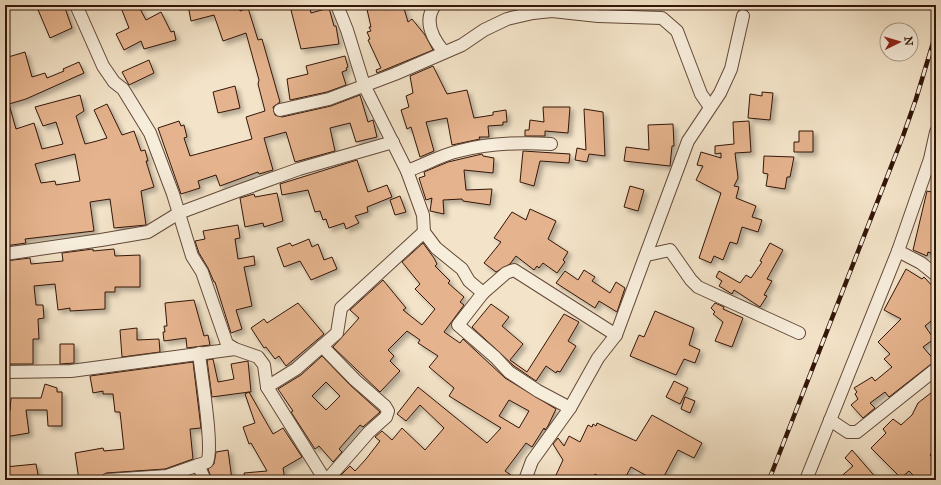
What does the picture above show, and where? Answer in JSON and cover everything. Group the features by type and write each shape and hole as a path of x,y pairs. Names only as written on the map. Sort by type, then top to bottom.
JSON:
{"street":[{"path":"76,5 102,66 114,82 123,89 150,133 179,213 192,256 202,272 206,285 212,296 223,336 227,344 235,350 258,357 264,365 267,387 326,480 369,432 386,417 388,411 385,406 355,380 322,346"},
{"path":"337,5 347,30 364,86 407,171 423,215 424,232 436,248 462,270 469,281 483,293"},
{"path":"435,5 429,16 429,25 435,40 444,52"},
{"path":"280,110 329,99 364,86 462,45 484,30 507,19 533,13 552,11 598,16 662,18 676,31 702,94 710,107"},
{"path":"525,480 532,461 570,408 598,358 616,335 647,255 675,171 688,141 720,93 731,69 743,16"},
{"path":"806,480 898,251 930,159 936,134"},
{"path":"5,254 137,234 152,229 179,213 299,169 393,142"},
{"path":"407,171 458,151 482,146 531,143 551,144"},
{"path":"267,387 296,369 337,333 341,308 424,232"},
{"path":"647,255 670,250 698,287 799,333"},
{"path":"898,251 921,263 936,275"},
{"path":"570,408 538,391 509,372 495,357 458,325 483,293 506,273 514,270 616,335"},
{"path":"5,372 71,371 199,353 235,350"},
{"path":"107,480 168,478 207,462 209,457 209,434 199,353"},
{"path":"830,420 848,432 857,432 936,369"},
{"path":"198,465 205,480"}],"building":[{"path":"36,5 64,5 72,28 50,38"},
{"path":"120,5 138,5 146,20 161,12 171,32 174,31 176,40 144,49 141,41 124,50 116,34 129,28"},
{"path":"188,5 239,5 240,11 248,8 258,40 262,39 280,102 273,107 275,115 282,117 331,106 360,95 368,122 373,120 377,137 356,142 350,123 330,128 335,151 295,162 286,132 264,138 273,170 259,174 258,172 220,186 216,175 198,181 200,188 181,194 158,128 179,121 181,126 184,125 187,137 184,138 190,156 252,139 246,117 265,111 258,84 259,80 246,33 223,41 214,15 191,21"},
{"path":"309,5 311,13 329,8 334,26 336,26 339,44 301,49 291,10"},
{"path":"366,5 403,5 408,22 412,19 425,35 433,50 377,73 376,70 381,68 368,40 370,39 367,32 371,31 369,27 371,27"},
{"path":"25,52 32,77 45,73 47,78 64,71 63,69 79,62 84,73 26,99 9,104 16,129 34,123 42,149 63,144 56,122 43,126 35,107 80,95 84,111 76,116 85,144 97,141 107,138 94,110 107,104 122,135 134,131 141,151 145,150 148,161 146,161 154,187 141,191 146,225 114,228 110,199 90,202 94,231 25,239 26,243 5,246 5,58","holes":["75,154 80,181 56,185 55,181 41,183 35,164"]},
{"path":"345,56 348,67 346,68 347,70 342,72 346,85 327,92 290,100 287,79 308,74 306,66"},
{"path":"149,60 154,73 129,85 122,72"},
{"path":"433,66 447,94 467,90 474,118 493,115 493,112 506,110 507,122 503,122 503,125 488,126 489,137 479,137 480,139 452,145 447,118 426,122 434,151 420,157 411,127 407,129 401,110 409,107 406,96 413,93 410,76"},
{"path":"235,86 240,108 218,113 213,92"},
{"path":"762,92 773,93 770,120 748,118 750,94 762,96"},
{"path":"543,107 570,107 568,133 545,131 545,136 525,136 525,130 529,130 530,120 544,122"},
{"path":"584,109 603,112 605,156 589,154 587,162 575,160 577,148 586,150"},
{"path":"749,121 751,152 735,153 738,178 734,186 739,187 736,198 756,206 752,217 762,220 758,232 742,227 737,244 730,242 723,260 714,256 711,263 699,258 721,193 696,180 703,166 697,165 701,152 721,158 721,153 715,154 715,146 734,144 733,122"},
{"path":"673,124 674,146 672,146 670,166 624,161 626,147 649,150 648,125"},
{"path":"799,131 813,131 813,152 794,152 794,142 799,142"},
{"path":"523,151 570,154 569,163 540,161 534,186 520,182"},
{"path":"482,154 483,156 494,158 493,173 464,170 466,190 492,189 490,205 463,201 462,199 443,200 444,214 430,211 432,198 426,200 419,178 425,176 424,172 448,162"},
{"path":"764,156 794,157 790,177 787,177 785,189 766,186 768,174 763,173"},
{"path":"357,160 368,192 387,185 392,197 367,207 368,212 355,216 359,223 346,229 344,223 329,228 326,219 323,220 320,211 315,212 308,190 282,195 280,184"},
{"path":"630,186 644,190 638,211 624,207"},
{"path":"927,191 936,193 936,255 928,252 927,256 913,250"},
{"path":"277,193 283,221 264,227 263,223 245,227 240,198 254,194 255,197"},
{"path":"400,196 406,212 395,215 390,200"},
{"path":"530,209 556,221 548,239 568,252 563,260 565,262 557,273 543,263 539,268 537,266 534,270 516,256 510,264 496,272 484,263 501,242 494,238 512,212 526,220"},
{"path":"238,225 240,238 235,239 238,259 254,256 255,265 244,267 252,306 236,310 242,329 231,333 215,282 199,253 195,241 205,239 203,231"},
{"path":"309,239 312,247 318,244 324,260 332,257 337,269 311,280 300,261 284,267 277,248 290,243 292,246"},
{"path":"423,243 434,258 437,264 435,266 450,281 448,283 464,297 460,302 464,305 444,332 460,343 463,339 505,378 556,409 548,426 545,430 544,428 532,447 526,443 505,471 518,480 380,480 374,475 369,480 343,480 339,477 350,466 355,471 380,441 375,437 382,431 392,440 402,428 425,450 444,428 420,405 406,421 397,414 418,387 487,443 501,428 449,396 454,388 429,367 438,356 418,343 420,340 407,331 388,350 394,356 390,361 400,371 380,392 333,347 359,318 350,310 383,280 406,308 403,310 422,325 435,309 415,289 420,284 402,262","holes":["509,400 529,411 519,428 499,416"]},
{"path":"770,243 783,250 767,279 772,281 764,295 767,296 760,307 734,290 732,294 719,286 722,281 716,277 719,271 740,283 746,275 751,278 762,262 760,261"},
{"path":"93,249 93,251 114,249 115,256 140,255 140,287 115,287 115,292 105,292 105,309 70,311 70,308 58,310 55,284 34,286 36,305 43,305 44,318 38,319 39,339 33,339 33,364 5,364 5,261 30,258 31,264 63,261 62,253"},
{"path":"906,269 922,279 924,277 936,290 936,317 925,326 934,339 923,347 935,361 889,397 885,392 870,403 875,408 863,418 851,405 858,399 855,394 857,392 854,388 872,377 875,381 892,367 884,359 890,354 878,342 901,319 884,310"},
{"path":"584,270 595,277 592,281 610,293 616,282 625,288 617,312 599,301 595,308 556,283 565,271 578,280"},
{"path":"194,300 204,336 208,335 210,345 187,348 186,338 164,341 164,326 167,326 165,303"},
{"path":"298,303 324,334 286,366 279,356 275,359 266,347 264,348 251,328 264,319 267,323"},
{"path":"715,303 724,307 723,309 743,318 732,347 715,341 723,322 713,314 715,312 711,308"},
{"path":"491,304 509,317 502,326 523,344 510,360 527,372 564,314 579,322 568,341 576,346 560,372 557,371 556,373 546,366 536,381 514,366 472,327"},
{"path":"655,311 694,328 689,345 700,350 695,363 684,359 676,375 630,356 639,335 644,337"},
{"path":"137,328 137,340 159,339 160,352 122,357 120,330"},
{"path":"60,344 74,344 74,363 60,364"},
{"path":"322,356 350,385 380,412 363,427 360,425 339,449 342,452 333,462 319,446 315,449 291,412 293,411 278,389 301,375","holes":["326,382 340,396 326,410 312,396"]},
{"path":"213,359 218,382 234,379 231,364 248,361 251,392 212,397 207,360"},
{"path":"193,362 201,428 190,429 193,459 165,469 106,473 100,478 79,480 75,453 103,448 104,451 124,449 120,412 115,412 113,394 103,394 103,391 93,393 90,376"},
{"path":"674,381 688,388 680,404 666,397"},
{"path":"45,384 57,388 57,392 62,392 62,426 48,426 47,410 26,410 29,433 5,437 5,411 10,411 11,398 41,398"},
{"path":"936,389 936,448 930,455 936,462 936,475 930,480 918,480 909,471 901,478 871,448 886,433 883,429 893,419 901,425 912,415 918,403"},
{"path":"249,392 273,434 283,428 302,457 283,468 285,480 245,480 244,473 267,471 251,443 249,444 243,427 255,423 245,394"},
{"path":"685,397 695,401 690,413 681,409"},
{"path":"652,415 702,443 694,458 678,450 662,480 654,480 631,467 624,480 619,480 609,475 605,480 595,474 592,480 566,480 556,475 563,460 553,444 558,438 564,446 569,436 580,442 588,425 592,427 593,424 596,426 597,423 636,441"},
{"path":"228,450 232,480 212,480 208,469 214,464 216,452"},
{"path":"852,450 878,480 837,480 853,466 845,458"},
{"path":"36,464 39,480 5,480 5,467"}],"railway":[{"path":"769,480 903,136 936,33"}]}
